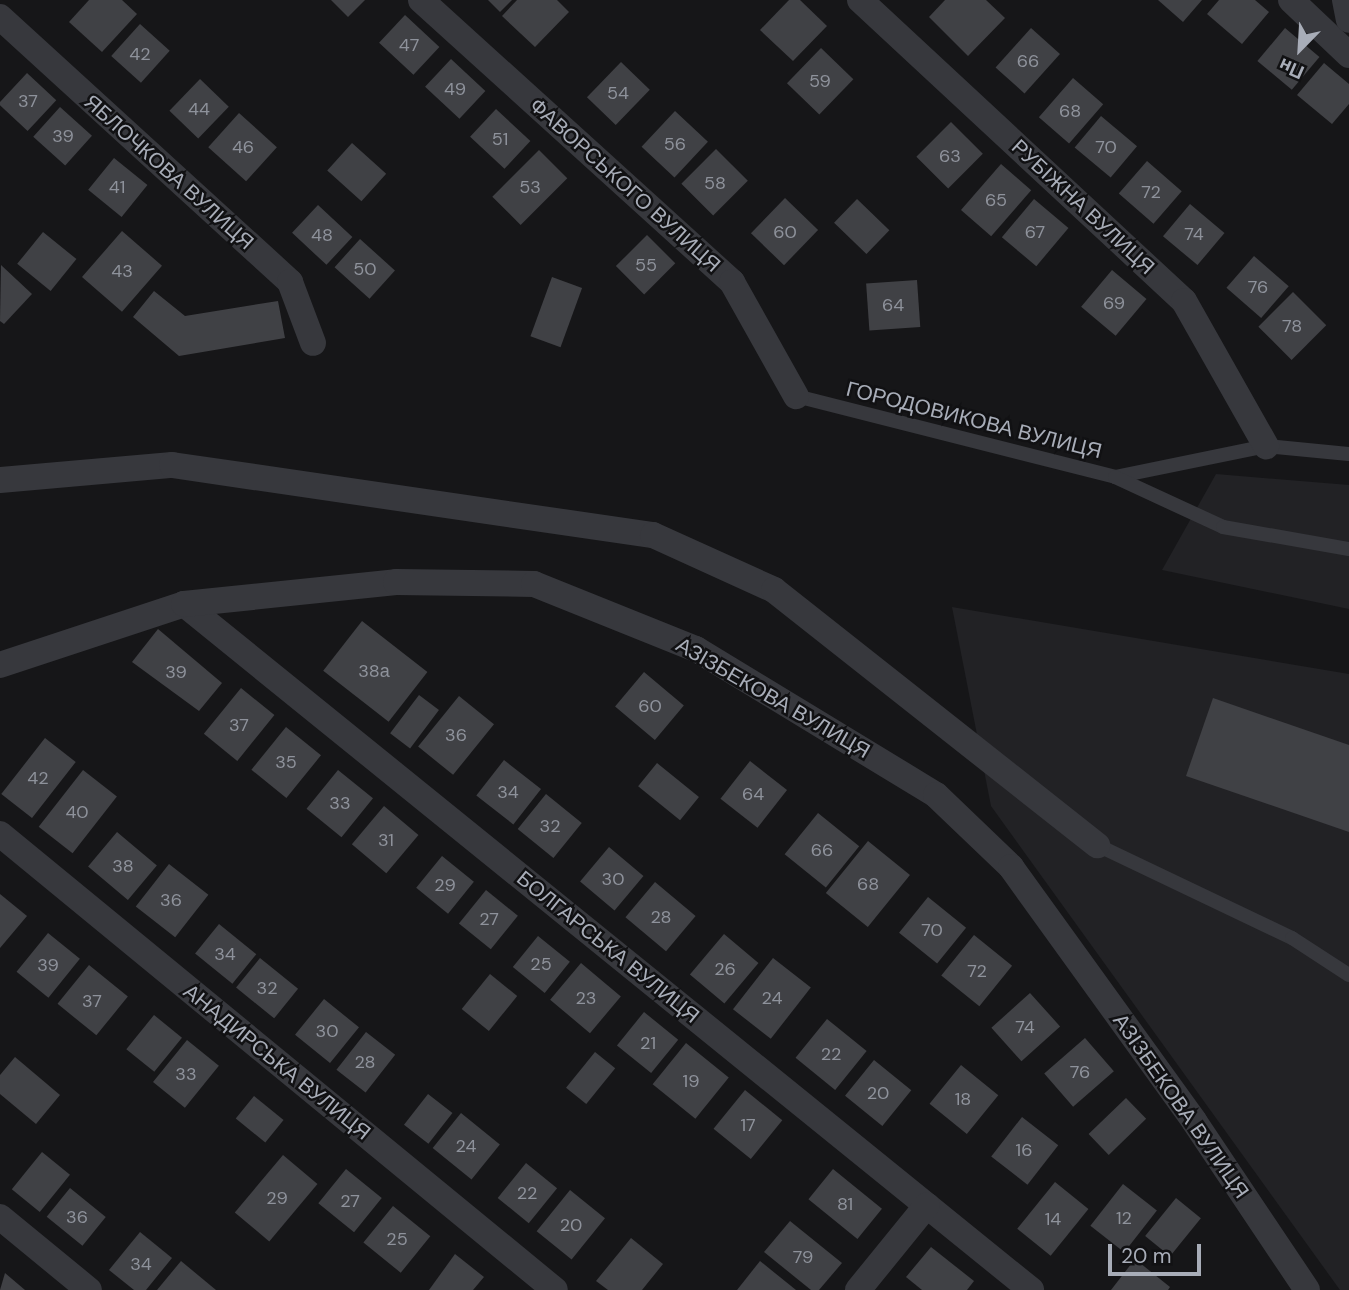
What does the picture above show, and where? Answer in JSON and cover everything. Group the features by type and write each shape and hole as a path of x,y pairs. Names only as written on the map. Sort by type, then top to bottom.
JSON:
{"street":[{"name":"ФАВОРСЬКОГО ВУЛИЦЯ","path":"421,0 732,282 796,396"},
{"name":"РУБІЖНА ВУЛИЦЯ","path":"860,0 1184,301 1266,446"},
{"path":"1291,0 1349,55"},
{"path":"1345,0 1349,20"},
{"name":"ЯБЛОЧКОВА ВУЛИЦЯ","path":"0,17 290,282 313,343"},
{"path":"0,480 172,465 653,535 774,590 1097,845"},
{"name":"АЗІЗБЕКОВА ВУЛИЦЯ","path":"0,665 184,604 396,582 534,584 696,649 845,737 936,795 1011,867 1307,1290"},
{"name":"БОЛГАРСЬКА ВУЛИЦЯ","path":"184,604 1031,1290"},
{"name":"АНАДИРСЬКА ВУЛИЦЯ","path":"0,834 555,1290"},
{"path":"858,1290 927,1205"},
{"path":"0,1217 89,1290"}],"lane":[{"name":"ГОРОДОВИКОВА ВУЛИЦЯ","path":"796,396 1115,477 1266,446 1349,454"},
{"path":"1115,477 1223,527 1349,550"},
{"path":"1097,845 1292,938 1349,975"}],"shaded area":[{"path":"1216,474 1349,485 1349,609 1162,570"},
{"path":"952,607 1349,674 1349,1290 1340,1290 991,806"}],"building":[{"path":"89,0 122,0 137,14 102,52 69,22"},
{"path":"331,0 365,0 348,17"},
{"path":"488,0 512,0 500,12"},
{"path":"517,0 557,0 569,12 535,47 502,16"},
{"path":"789,0 800,0 827,26 793,61 760,30"},
{"path":"945,0 986,0 1005,18 968,56 929,17"},
{"path":"1158,0 1202,0 1183,22"},
{"path":"1219,0 1255,0 1269,12 1242,44 1207,14"},
{"path":"405,15 439,47 413,75 379,43"},
{"path":"140,24 170,51 141,83 111,56"},
{"path":"1031,28 1060,54 1025,93 996,67"},
{"path":"1285,28 1319,57 1292,90 1257,61"},
{"path":"821,48 853,79 819,115 787,83"},
{"path":"451,59 485,91 459,119 425,87"},
{"path":"621,62 650,90 616,125 587,97"},
{"path":"1324,63 1349,84 1349,104 1332,124 1297,95"},
{"path":"27,73 56,100 28,131 0,105 0,102"},
{"path":"1073,78 1103,104 1069,143 1039,117"},
{"path":"200,79 229,107 198,138 169,111"},
{"path":"60,107 92,136 65,165 33,137"},
{"path":"496,109 530,141 504,169 470,137"},
{"path":"675,111 708,142 674,178 642,147"},
{"path":"239,113 277,147 246,181 208,147"},
{"path":"1101,116 1137,146 1111,178 1075,147"},
{"path":"951,122 983,154 948,188 916,157"},
{"path":"352,143 386,174 361,201 327,170"},
{"path":"716,149 748,181 713,215 681,184"},
{"path":"539,150 567,178 521,225 492,197"},
{"path":"114,158 147,185 122,217 88,190"},
{"path":"1147,161 1182,191 1154,224 1119,193"},
{"path":"1001,164 1031,190 991,236 961,210"},
{"path":"785,198 818,230 784,265 751,233"},
{"path":"857,199 889,230 866,254 834,223"},
{"path":"1034,199 1068,228 1036,266 1002,237"},
{"path":"1190,204 1224,233 1197,265 1163,236"},
{"path":"318,205 352,237 326,265 292,233"},
{"path":"122,231 162,266 122,312 82,277"},
{"path":"43,232 76,259 51,291 17,264"},
{"path":"647,235 675,263 644,294 616,266"},
{"path":"360,239 395,270 370,299 335,267"},
{"path":"1254,256 1289,286 1261,318 1226,288"},
{"path":"1,265 32,294 4,324 0,321"},
{"path":"1112,270 1146,299 1116,336 1081,307"},
{"path":"552,277 582,288 561,347 530,336"},
{"path":"917,280 920,327 869,330 866,284"},
{"path":"154,291 185,316 278,301 285,338 179,356 133,317"},
{"path":"1293,292 1326,325 1292,360 1258,327"},
{"path":"362,621 427,672 389,722 323,671"},
{"path":"158,629 222,683 199,711 132,662"},
{"path":"644,672 684,705 655,740 615,706"},
{"path":"241,688 274,715 237,761 204,734"},
{"path":"419,695 439,710 410,748 390,733"},
{"path":"459,696 494,724 453,775 418,747"},
{"path":"1213,698 1349,745 1349,832 1186,776"},
{"path":"286,727 321,755 286,798 251,770"},
{"path":"45,738 76,762 32,818 1,794"},
{"path":"504,760 541,789 513,824 476,795"},
{"path":"750,761 787,790 757,828 720,799"},
{"path":"657,763 699,797 680,820 638,786"},
{"path":"83,770 117,796 73,853 39,827"},
{"path":"338,770 373,798 342,837 307,809"},
{"path":"546,794 582,823 553,858 518,829"},
{"path":"384,806 418,835 386,873 352,844"},
{"path":"818,813 859,846 826,888 785,854"},
{"path":"117,832 157,865 128,900 88,866"},
{"path":"868,841 910,875 868,927 826,893"},
{"path":"609,847 643,876 615,910 580,881"},
{"path":"442,856 474,882 448,914 416,888"},
{"path":"169,864 208,895 175,937 136,907"},
{"path":"655,882 696,916 666,951 625,917"},
{"path":"486,890 518,916 491,949 459,923"},
{"path":"0,894 27,916 0,948"},
{"path":"928,897 966,928 937,964 899,933"},
{"path":"219,924 256,954 232,984 195,954"},
{"path":"48,933 80,959 48,998 17,972"},
{"path":"724,934 758,963 724,1004 690,975"},
{"path":"974,935 1012,966 979,1006 941,975"},
{"path":"538,936 570,962 545,993 513,967"},
{"path":"260,958 298,989 274,1018 236,988"},
{"path":"773,958 811,988 771,1039 733,1009"},
{"path":"581,963 621,996 590,1033 550,1000"},
{"path":"89,965 128,996 96,1035 58,1004"},
{"path":"490,974 517,996 489,1031 462,1009"},
{"path":"1030,993 1060,1026 1021,1061 991,1028"},
{"path":"324,999 359,1027 330,1063 295,1035"},
{"path":"644,1012 678,1040 651,1073 617,1045"},
{"path":"154,1015 182,1038 154,1072 126,1049"},
{"path":"827,1019 867,1051 835,1090 796,1058"},
{"path":"366,1032 395,1055 366,1093 336,1070"},
{"path":"1085,1038 1114,1071 1073,1107 1044,1073"},
{"path":"187,1040 219,1066 185,1108 153,1082"},
{"path":"686,1043 729,1078 695,1119 653,1084"},
{"path":"595,1052 615,1068 586,1104 566,1088"},
{"path":"15,1057 60,1095 36,1124 0,1094 0,1075"},
{"path":"874,1060 911,1090 882,1126 845,1096"},
{"path":"961,1065 998,1095 967,1134 930,1104"},
{"path":"745,1090 782,1120 751,1159 714,1129"},
{"path":"428,1094 452,1113 428,1144 404,1125"},
{"path":"254,1096 284,1120 265,1142 236,1119"},
{"path":"1126,1098 1146,1119 1109,1155 1089,1134"},
{"path":"461,1113 500,1144 472,1179 433,1148"},
{"path":"1022,1117 1058,1145 1027,1185 991,1156"},
{"path":"42,1152 70,1175 40,1212 12,1189"},
{"path":"283,1155 317,1184 269,1241 235,1212"},
{"path":"526,1163 557,1188 529,1223 498,1198"},
{"path":"346,1169 382,1198 354,1232 318,1203"},
{"path":"833,1169 882,1209 857,1239 808,1199"},
{"path":"1055,1182 1088,1209 1051,1256 1017,1229"},
{"path":"1123,1184 1157,1210 1124,1252 1090,1226"},
{"path":"70,1188 106,1217 82,1246 47,1217"},
{"path":"570,1190 605,1218 572,1260 537,1231"},
{"path":"1176,1198 1201,1218 1170,1256 1145,1236"},
{"path":"393,1206 430,1236 401,1273 363,1243"},
{"path":"790,1221 842,1263 819,1290 811,1290 764,1252"},
{"path":"140,1232 172,1258 146,1290 134,1290 109,1270"},
{"path":"631,1238 663,1264 642,1290 608,1290 596,1281"},
{"path":"931,1247 974,1281 967,1290 922,1290 906,1277"},
{"path":"455,1254 484,1277 473,1290 429,1290"},
{"path":"1135,1259 1170,1287 1168,1290 1111,1290"},
{"path":"181,1261 216,1290 157,1290"},
{"path":"760,1261 796,1290 737,1290"},
{"path":"5,1273 25,1290 0,1290"}]}
